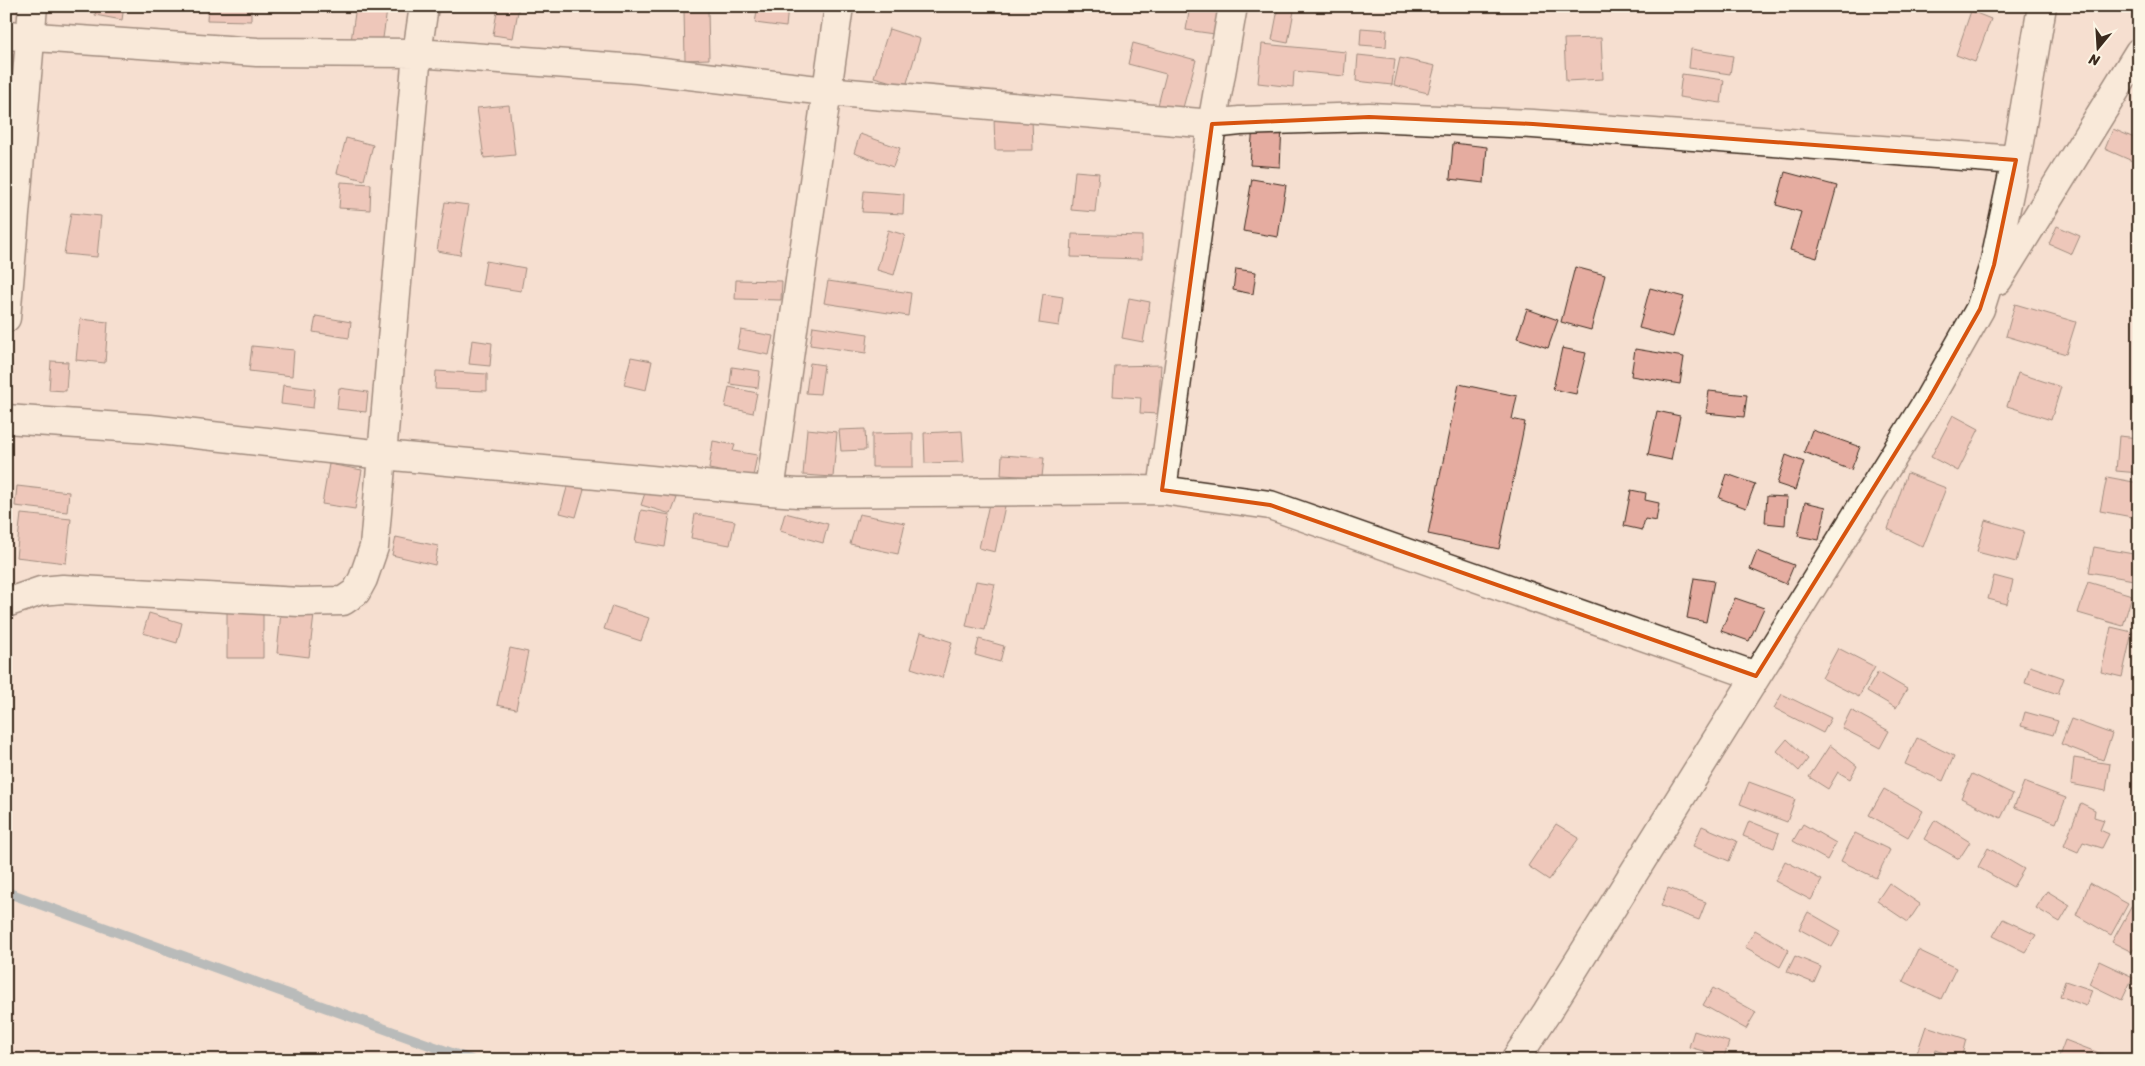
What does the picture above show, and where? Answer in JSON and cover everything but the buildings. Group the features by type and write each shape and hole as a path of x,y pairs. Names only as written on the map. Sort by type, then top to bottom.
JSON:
{"street":[{"path":"6,318 19,35 33,6"},
{"path":"6,603 41,591 63,589 300,602 343,601 356,592 363,580 374,547 417,54 424,6"},
{"path":"770,491 839,6"},
{"path":"1162,490 1212,124 1234,6"},
{"path":"1980,309 1994,265 2016,160 2042,6"},
{"path":"19,35 82,42 257,52 417,54 637,69 826,91 1212,124 1240,121 1369,117 1513,123 2016,160"},
{"path":"1515,1060 1547,1012 1929,399 1980,309 2139,52"},
{"path":"6,419 150,429 383,455 770,491 1162,490 1270,505 1756,676"}],"highlighted area":[{"path":"1369,117 1533,124 2016,160 1994,265 1980,309 1929,399 1756,676 1270,505 1162,490 1212,124"}],"waterway":[{"path":"6,892 471,1060"}]}
